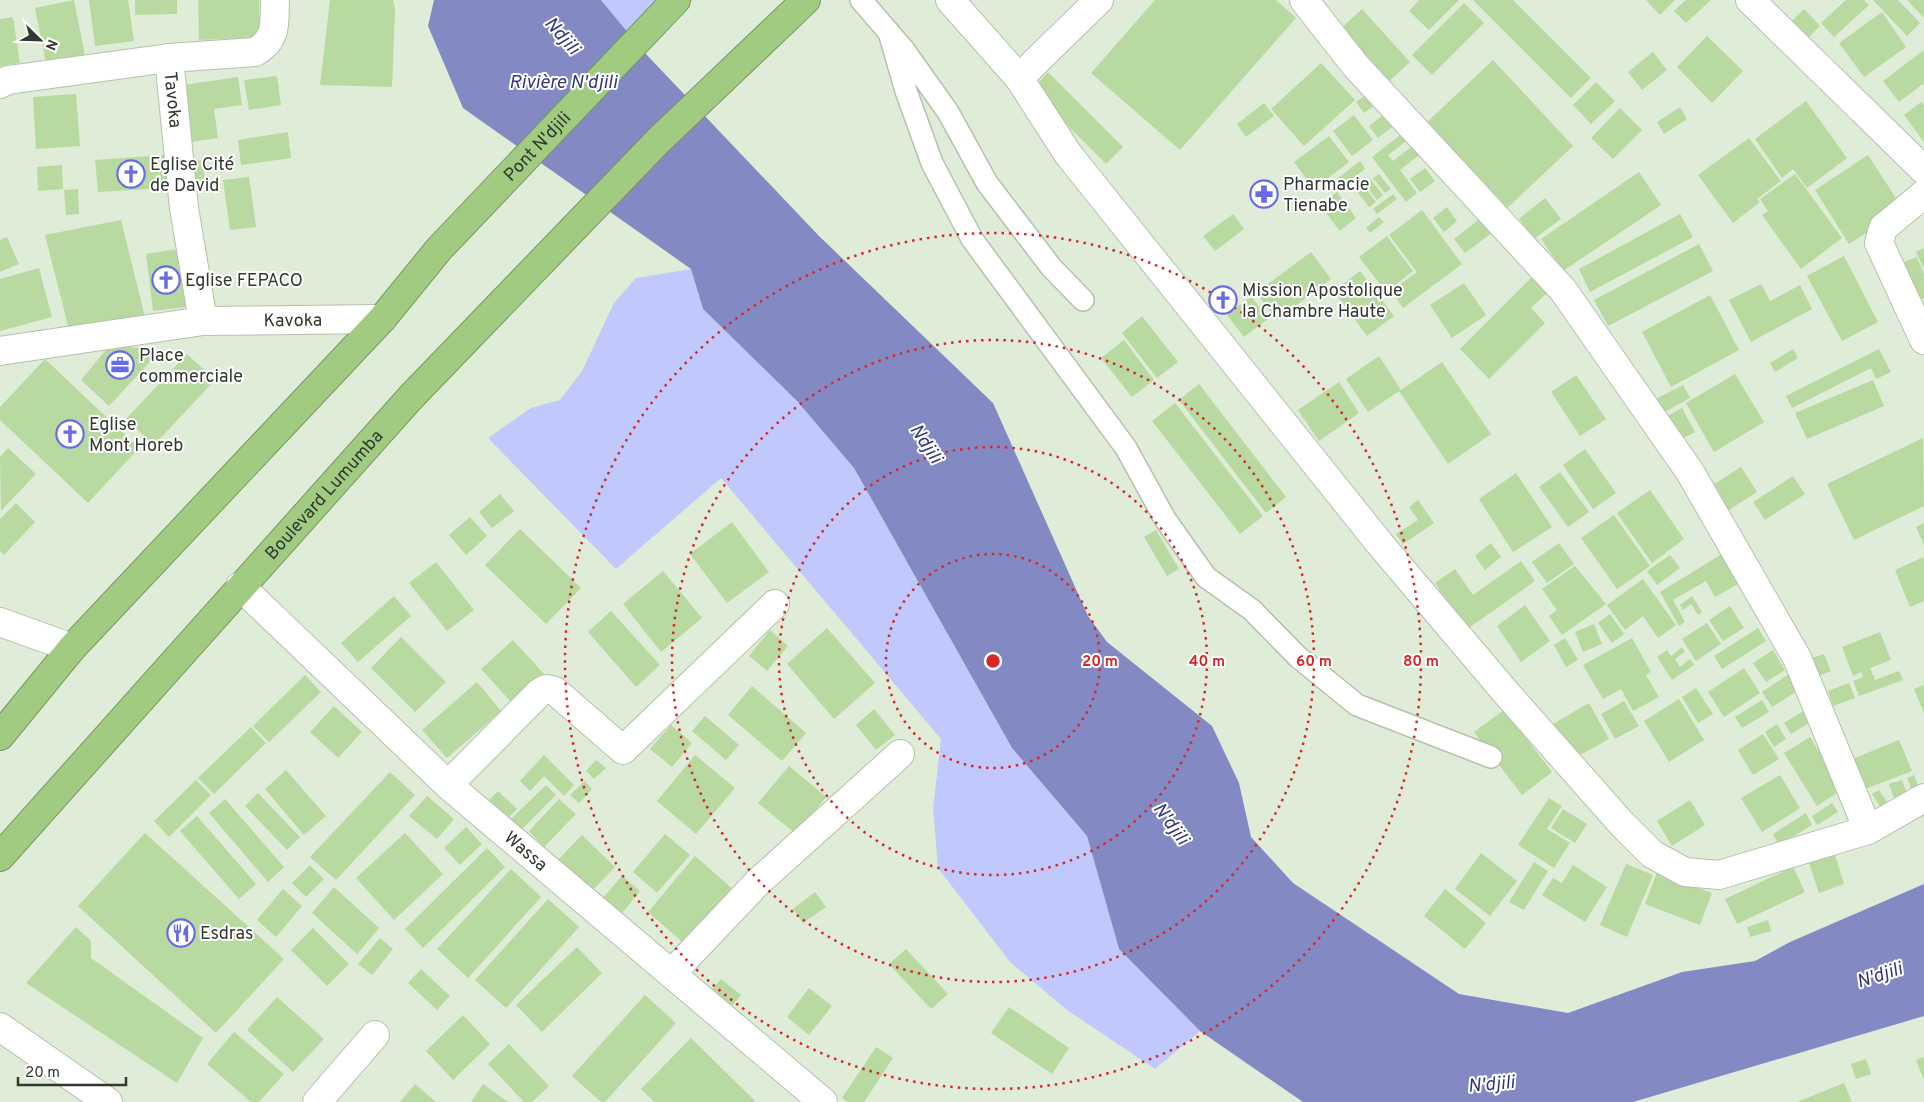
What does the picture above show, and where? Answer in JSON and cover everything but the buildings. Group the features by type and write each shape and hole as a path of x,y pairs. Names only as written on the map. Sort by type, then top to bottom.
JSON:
{"highway":[{"name":"Pont N'djili","path":"382,319 439,249 676,0"},
{"name":"Boulevard Lumumba","path":"0,857 410,397 518,288 658,141 806,0"},
{"path":"0,736 72,648 382,319"}],"street":[{"name":"Tavoka","path":"0,84 8,80 169,58 255,52 268,45 274,31 275,0"},
{"path":"950,0 1019,78 1068,154 1374,536 1508,696 1622,824 1652,854 1685,872 1719,875 1868,830 1924,798"},
{"path":"1019,78 1100,0"},
{"path":"1304,0 1355,64 1563,290 1690,472 1798,658 1868,830"},
{"path":"1750,0 1924,170"},
{"name":"Tavoka","path":"169,58 184,208 203,321"},
{"path":"1924,194 1883,228 1879,243 1924,340"},
{"name":"Kavoka","path":"0,351 203,321 382,319"},
{"name":"Wassa","path":"240,586 448,785 823,1102"},
{"path":"448,785 539,692 546,689 555,691 623,750 775,604"},
{"path":"0,622 72,648"},
{"path":"672,973 757,883 900,754"},
{"path":"0,1027 108,1102"},
{"path":"317,1102 375,1035"}],"lane":[{"path":"861,0 904,50 948,112 987,183 1051,268 1083,300"},
{"path":"889,32 906,90 932,163 972,238 1126,448 1165,520 1206,577 1252,610 1298,657 1357,705 1490,757"}],"shaded area":[{"path":"601,0 692,0 644,52"},
{"path":"691,269 703,309 797,401 854,468 1012,748 1087,836 1119,949 1200,1031 1155,1069 1067,1010 1010,962 938,868 933,809 941,739 721,478 616,569 488,438 531,408 560,400 582,371 614,303 636,278"}],"water":[{"path":"434,0 601,0 644,52 819,236 993,403 1088,616 1107,642 1212,726 1239,783 1251,837 1293,883 1459,994 1568,1013 1682,972 1755,961 1790,942 1924,884 1924,1016 1633,1102 1303,1102 1200,1031 1119,949 1087,836 1012,748 854,468 797,401 703,309 691,269 463,108 428,26"}],"place":[{"name":"Eglise Cité de David","path":"131,174"},
{"name":"Pharmacie Tienabe","path":"1264,194"},
{"name":"Eglise FEPACO","path":"166,280"},
{"name":"Mission Apostolique la Chambre Haute","path":"1223,300"},
{"name":"Place commerciale","path":"120,365"},
{"name":"Eglise Mont Horeb","path":"70,434"},
{"name":"Esdras","path":"181,933"}],"water label":[{"name":"Ndjili","path":"563,35"},
{"name":"Rivière N'djili","path":"563,81"},
{"name":"Ndjili","path":"927,443"},
{"name":"N'djili","path":"1172,823"},
{"name":"N'djili","path":"1879,974"},
{"name":"N'djili","path":"1491,1083"}]}
